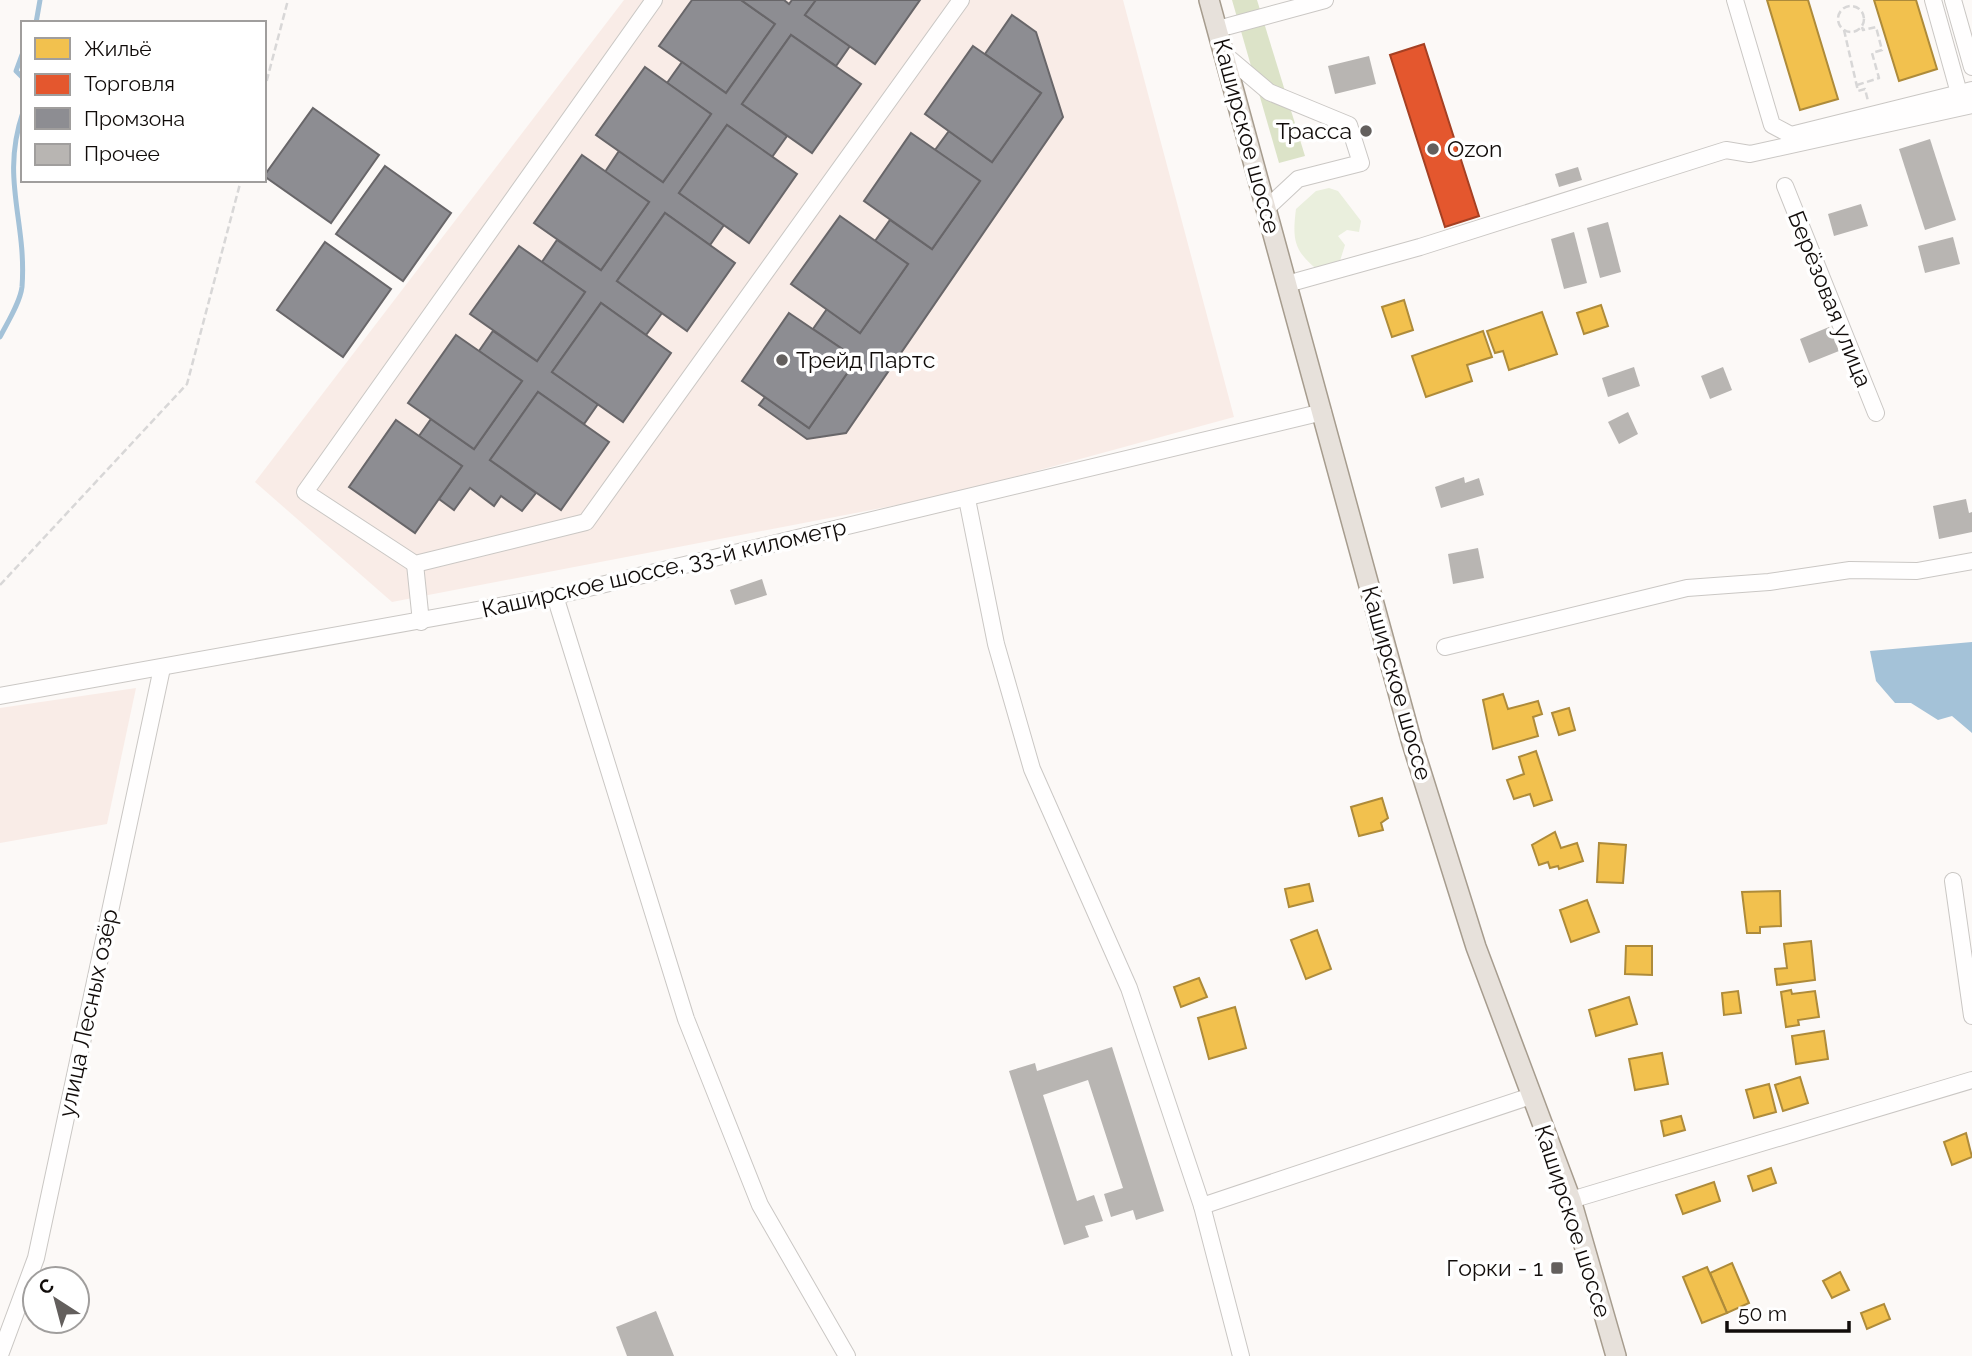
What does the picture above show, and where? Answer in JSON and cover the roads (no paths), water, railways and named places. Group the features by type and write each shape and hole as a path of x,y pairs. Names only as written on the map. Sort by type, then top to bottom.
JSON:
{"main road":[{"name":"Каширское шоссе","path":"1209,0 1412,743 1476,947 1570,1200 1616,1356"}],"street":[{"path":"654,0 305,492 415,564 586,523 961,0"},
{"path":"1218,29 1325,0"},
{"path":"1735,0 1772,125 1791,135 1966,92 1933,0"},
{"path":"1953,0 1972,66"},
{"path":"1223,53 1269,92 1349,125 1361,163 1298,179 1267,208"},
{"path":"1287,284 1420,247 1726,150 1749,153 1972,106"},
{"name":"Берёзовая улица","path":"1785,186 1876,412"},
{"name":"Каширское шоссе, 33-й километр","path":"0,696 555,596 1323,412"},
{"path":"967,499 996,644 1032,769 1129,988 1202,1206 1241,1356"},
{"path":"1445,647 1687,588 1769,582 1850,570 1917,571 1972,561"},
{"path":"415,564 421,622"},
{"path":"555,596 686,1019 760,1205 847,1356"},
{"name":"улица Лесных озёр","path":"0,1355 36,1258 162,668"},
{"path":"1952,881 1972,1016"},
{"path":"1570,1200 1972,1080"},
{"path":"1202,1206 1531,1096"}],"water":[{"path":"1972,642 1972,733 1952,716 1938,720 1911,703 1895,703 1876,681 1870,651"}],"waterway":[{"path":"36,21 40,0"},
{"path":"21,57 16,71 21,76"},
{"path":"0,337 16,306 22,287 23,263 14,180 14,159 21,120"}],"place":[{"name":"Трасса","path":"1366,131"},
{"name":"Ozon","path":"1433,149"},
{"name":"Трейд Партс","path":"782,360"},
{"name":"Горки - 1","path":"1557,1268"}]}
